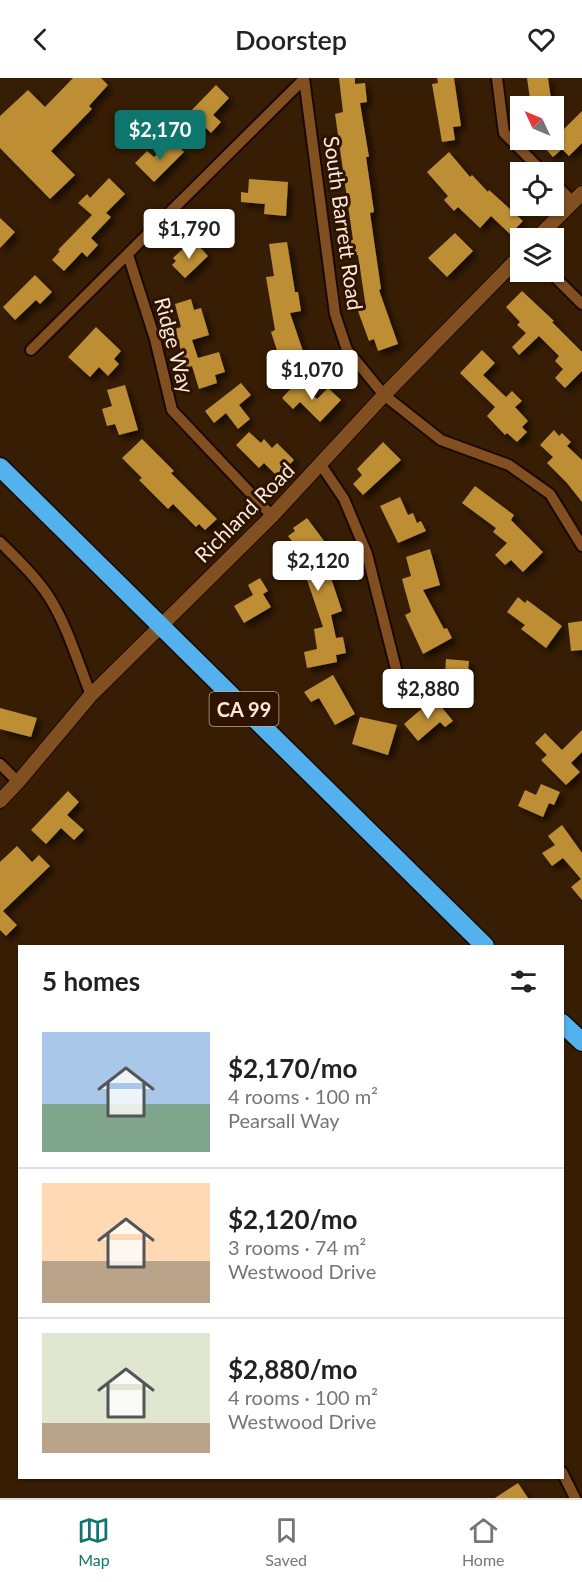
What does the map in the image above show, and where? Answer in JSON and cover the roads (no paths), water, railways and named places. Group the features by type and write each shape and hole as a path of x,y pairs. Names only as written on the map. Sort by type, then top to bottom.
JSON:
{"highway":[{"name":"CA 99","path":"0,467 484,945"},
{"path":"564,1025 582,1042"}],"street":[{"path":"497,78 504,133 533,162"},
{"path":"31,350 304,79"},
{"name":"South Barrett Road","path":"304,79 335,314 347,350 384,396 441,440 509,465 550,494 582,546"},
{"path":"547,228 577,198 564,190"},
{"name":"Ridge Way","path":"128,255 155,339 172,410 272,516"},
{"name":"Richland Road","path":"0,801 91,695 160,624 272,516 510,266"},
{"path":"560,282 582,304"},
{"path":"321,465 344,498 367,554 396,669"},
{"path":"0,542 22,563 49,597 68,634 91,695"},
{"path":"0,764 18,782"},
{"path":"564,1476 575,1498"}]}
